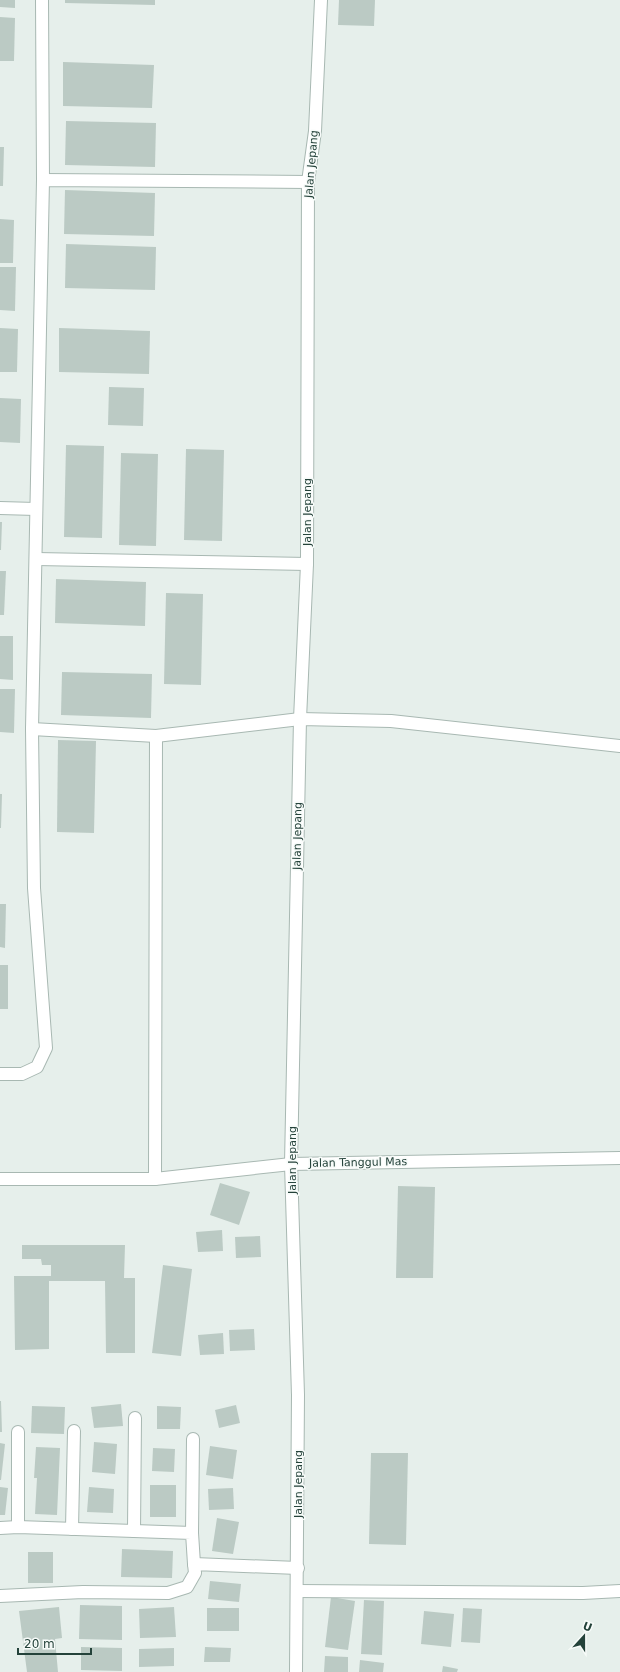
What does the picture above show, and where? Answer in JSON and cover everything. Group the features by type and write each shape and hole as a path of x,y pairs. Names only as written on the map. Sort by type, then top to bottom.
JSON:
{"street":[{"path":"0,1074 22,1074 37,1067 46,1048 34,888 32,729 42,180 42,0"},
{"name":"Jalan Jepang","path":"296,1672 298,1568 298,1395 291,1164 300,719 307,564 308,182 315,131 321,0"},
{"path":"42,180 308,182"},
{"path":"0,508 36,509"},
{"path":"36,559 307,564"},
{"path":"32,729 156,736 300,719 391,721 620,746"},
{"path":"155,1179 156,736"},
{"name":"Jalan Tanggul Mas","path":"0,1179 155,1179 291,1164 620,1158"},
{"path":"134,1531 135,1418"},
{"path":"72,1529 74,1431"},
{"path":"18,1432 18,1527"},
{"path":"0,1596 83,1592 168,1592 186,1587 195,1573 192,1533 193,1439"},
{"path":"0,1528 18,1527 192,1533"},
{"path":"194,1564 298,1568"},
{"path":"297,1590 620,1591"}],"building":[{"path":"0,0 15,0 15,8 0,7"},
{"path":"65,0 155,0 155,5 65,3"},
{"path":"339,0 375,0 374,26 338,25"},
{"path":"0,17 15,18 14,61 0,61"},
{"path":"63,62 154,65 152,108 63,106"},
{"path":"66,121 156,123 155,167 65,165"},
{"path":"0,147 4,147 3,186 0,186"},
{"path":"65,190 155,193 154,236 64,234"},
{"path":"0,219 14,220 13,263 0,263"},
{"path":"66,244 156,247 155,290 65,288"},
{"path":"0,267 16,267 15,311 0,310"},
{"path":"0,328 18,329 17,372 0,372"},
{"path":"59,328 150,331 149,374 59,372"},
{"path":"109,387 144,388 143,426 108,425"},
{"path":"0,398 21,399 20,443 0,442"},
{"path":"66,445 104,446 102,538 64,537"},
{"path":"186,449 224,450 222,541 184,540"},
{"path":"121,453 158,454 156,546 119,545"},
{"path":"0,522 2,522 1,550 0,550"},
{"path":"0,571 6,571 4,615 0,615"},
{"path":"56,579 146,582 145,626 55,623"},
{"path":"166,593 203,594 201,685 164,684"},
{"path":"0,636 13,636 13,680 0,679"},
{"path":"62,672 152,674 151,718 61,715"},
{"path":"0,689 15,689 14,733 0,732"},
{"path":"58,740 96,741 94,833 57,832"},
{"path":"0,794 2,794 1,828 0,828"},
{"path":"0,904 6,904 5,948 0,947"},
{"path":"0,965 8,965 8,1009 0,1009"},
{"path":"220,1183 250,1192 239,1225 210,1215"},
{"path":"398,1186 435,1187 433,1278 396,1278"},
{"path":"222,1230 223,1251 198,1252 196,1232"},
{"path":"260,1236 261,1257 236,1258 235,1237"},
{"path":"22,1245 125,1245 124,1278 135,1278 135,1353 106,1353 105,1281 49,1281 49,1349 15,1350 14,1276 51,1276 51,1265 42,1265 41,1259 22,1259"},
{"path":"163,1265 192,1269 181,1356 152,1353"},
{"path":"254,1329 255,1350 230,1351 229,1330"},
{"path":"223,1333 224,1354 200,1355 198,1335"},
{"path":"1,1401 2,1432 0,1432"},
{"path":"121,1404 123,1426 94,1428 91,1407"},
{"path":"236,1405 240,1423 219,1428 215,1410"},
{"path":"32,1406 65,1407 64,1434 31,1433"},
{"path":"157,1406 181,1407 180,1429 157,1429"},
{"path":"94,1442 117,1444 115,1474 92,1472"},
{"path":"0,1443 5,1444 1,1480 0,1480"},
{"path":"210,1446 237,1450 233,1479 206,1475"},
{"path":"36,1447 60,1448 57,1515 35,1514 37,1478 34,1478"},
{"path":"153,1448 175,1449 174,1472 152,1471"},
{"path":"371,1453 408,1453 406,1545 369,1544"},
{"path":"150,1485 176,1485 176,1517 150,1517"},
{"path":"0,1487 8,1488 5,1515 0,1515"},
{"path":"89,1487 114,1489 113,1513 87,1512"},
{"path":"233,1488 234,1509 209,1510 208,1489"},
{"path":"217,1518 239,1522 233,1554 212,1551"},
{"path":"122,1549 173,1551 172,1578 121,1577"},
{"path":"28,1552 53,1552 53,1583 28,1583"},
{"path":"210,1581 241,1584 239,1602 208,1599"},
{"path":"331,1597 355,1601 348,1650 325,1647"},
{"path":"364,1600 384,1601 382,1655 361,1654"},
{"path":"80,1605 122,1606 122,1640 79,1639"},
{"path":"59,1607 62,1638 55,1639 58,1672 27,1672 19,1611"},
{"path":"174,1607 176,1637 140,1638 139,1609"},
{"path":"207,1608 239,1608 239,1631 207,1631"},
{"path":"463,1608 482,1609 480,1643 461,1642"},
{"path":"424,1611 454,1614 451,1647 421,1644"},
{"path":"81,1647 122,1648 122,1671 81,1670"},
{"path":"205,1647 231,1648 230,1662 204,1662"},
{"path":"174,1648 174,1666 139,1667 139,1649"},
{"path":"325,1656 348,1657 348,1672 324,1672"},
{"path":"360,1660 384,1663 383,1672 359,1672"},
{"path":"443,1666 458,1669 457,1672 442,1672"}]}
